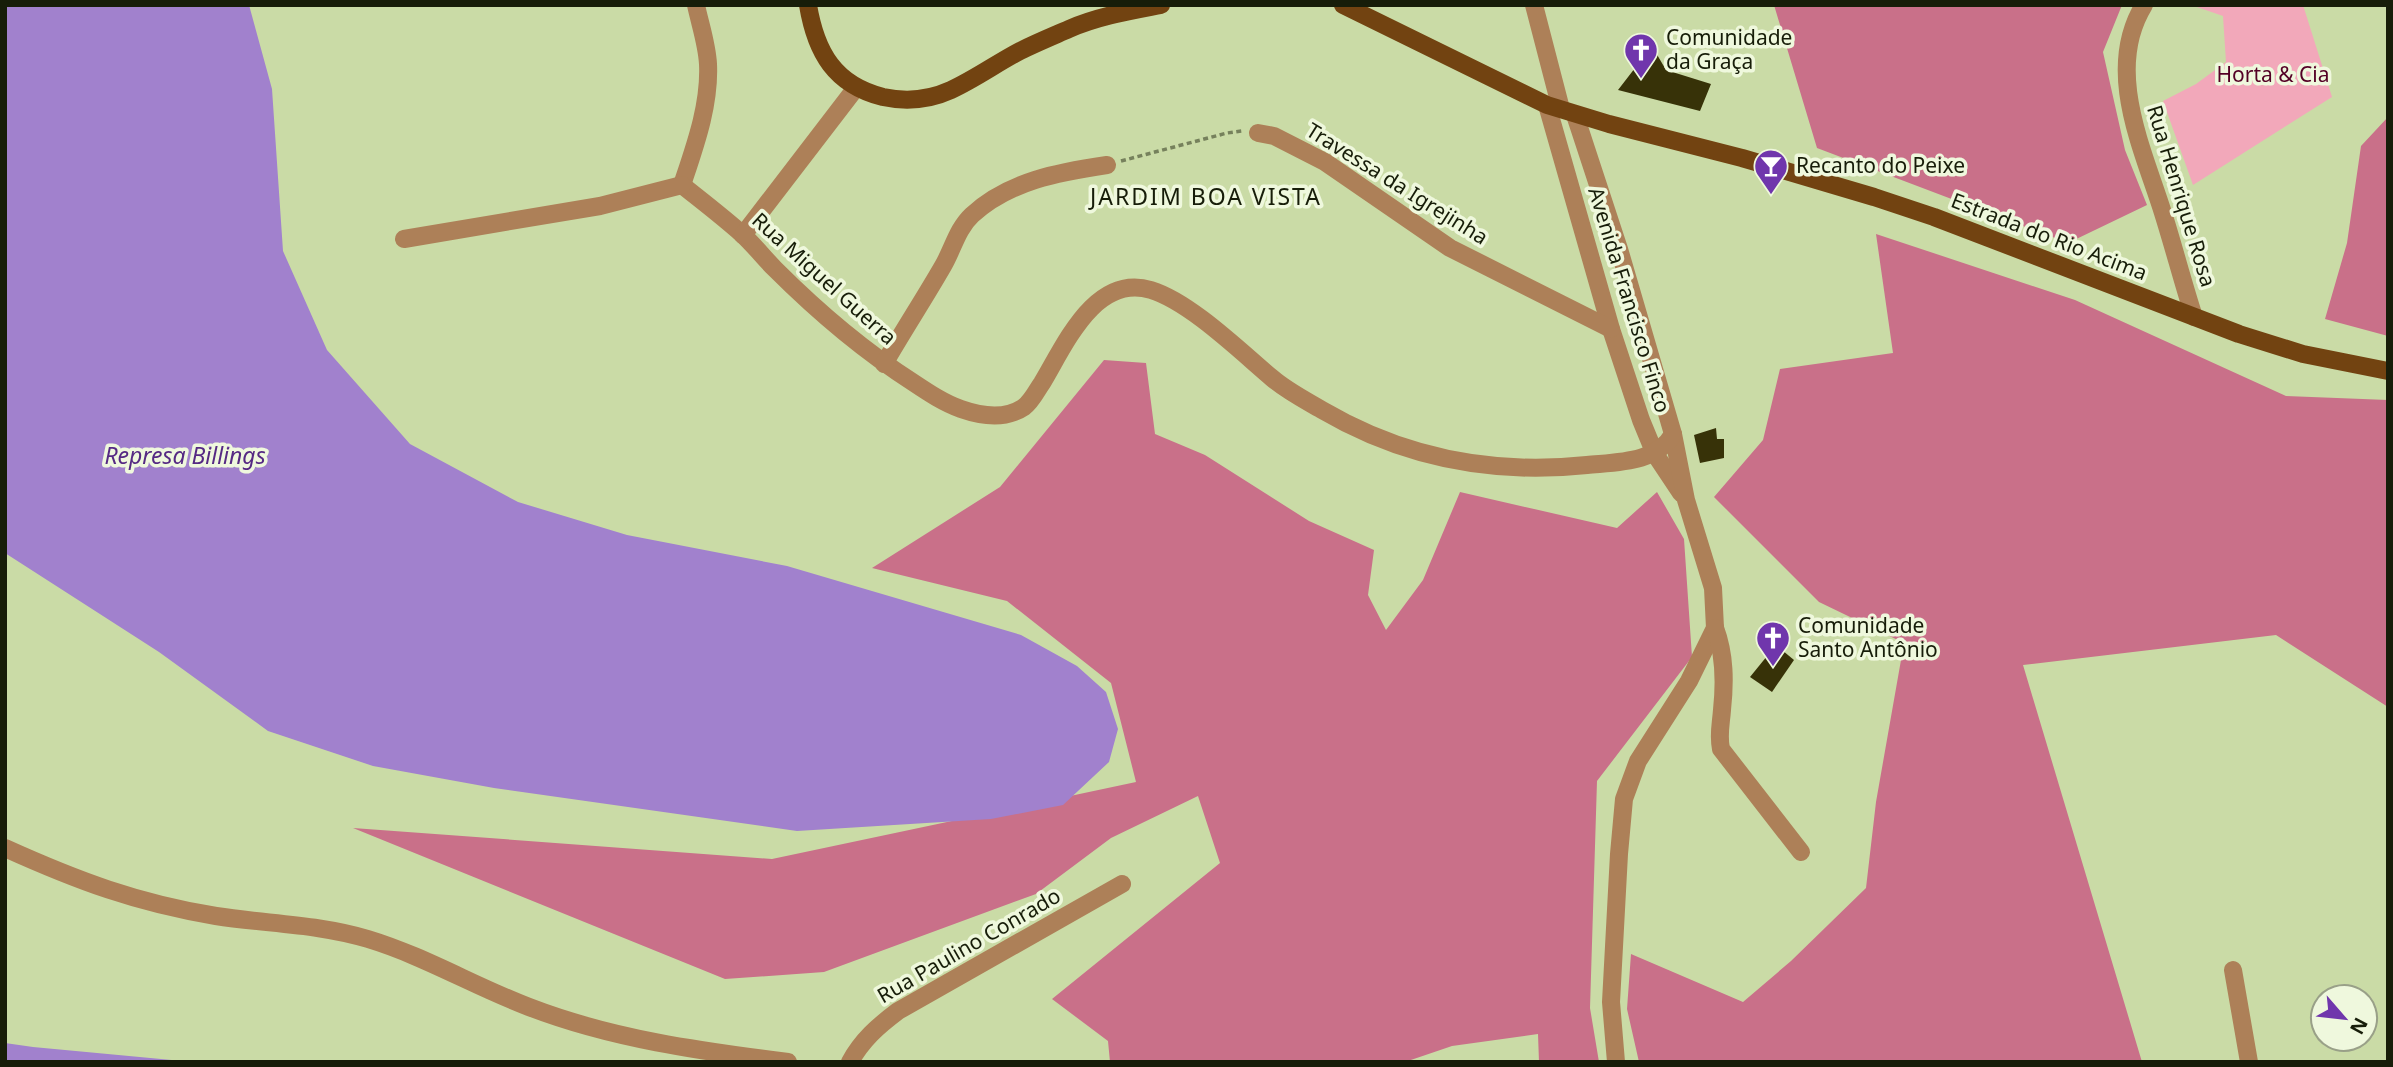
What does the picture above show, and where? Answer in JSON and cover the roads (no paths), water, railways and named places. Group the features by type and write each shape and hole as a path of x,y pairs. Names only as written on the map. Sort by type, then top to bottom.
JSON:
{"main road":[{"path":"808,5 816,35 828,62 855,89 902,101 950,90 1022,50 1071,27 1108,15 1161,5"},
{"name":"Estrada do Rio Acima","path":"1343,5 1561,110 1742,158 1874,197 2276,347 2388,371"}],"street":[{"path":"404,239 600,205 681,185 703,118 708,79 708,61 696,5"},
{"name":"Avenida Francisco Finco","path":"1534,5 1611,330 1655,454 1686,500"},
{"name":"Rua Henrique Rosa","path":"2144,5 2132,34 2127,65 2128,95 2135,129 2194,317"},
{"path":"743,235 855,89"},
{"name":"Avenida Francisco Finco","path":"1561,110 1619,249 1673,434 1686,500 1713,589 1715,628 1689,681 1638,761 1624,799 1611,1002 1616,1062"},
{"name":"Travessa da Igrejinha","path":"1258,133 1274,136 1325,162 1450,247 1611,330"},
{"path":"884,364 944,265 962,226 974,214 996,197 1032,181 1107,165"},
{"name":"Rua Miguel Guerra","path":"681,185 743,235 818,310 884,364 943,401 979,415 994,416 1025,407 1082,317 1097,301 1128,287 1140,287 1166,296 1196,315 1298,397 1343,423 1404,449 1455,461 1524,467 1612,463 1655,454"},
{"path":"1655,454 1668,444 1673,434"},
{"path":"1715,628 1721,646 1724,672 1719,731 1721,749 1801,852"},
{"path":"5,848 75,879 151,904 218,916 332,929 368,939 409,953 527,1007 586,1026 723,1055 788,1062"},
{"name":"Rua Paulino Conrado","path":"850,1062 874,1029 898,1011 1122,884"},
{"path":"2233,970 2249,1062"}],"water":[{"name":"Represa Billings","path":"5,5 249,5 272,89 283,251 327,350 410,444 518,502 627,535 787,566 1021,635 1077,666 1106,692 1118,729 1109,762 1063,805 991,819 797,831 494,788 373,766 268,731 159,652 5,553"},
{"path":"5,1043 33,1047 193,1062 5,1062"}],"place":[{"name":"Comunidade da Graça","path":"1641,80"},
{"name":"Recanto do Peixe","path":"1771,196"},
{"name":"Comunidade Santo Antônio","path":"1773,668"}],"district":[{"name":"JARDIM BOA VISTA","path":"1206,197"}],"park label":[{"name":"Horta & Cia","path":"2273,75"}]}
